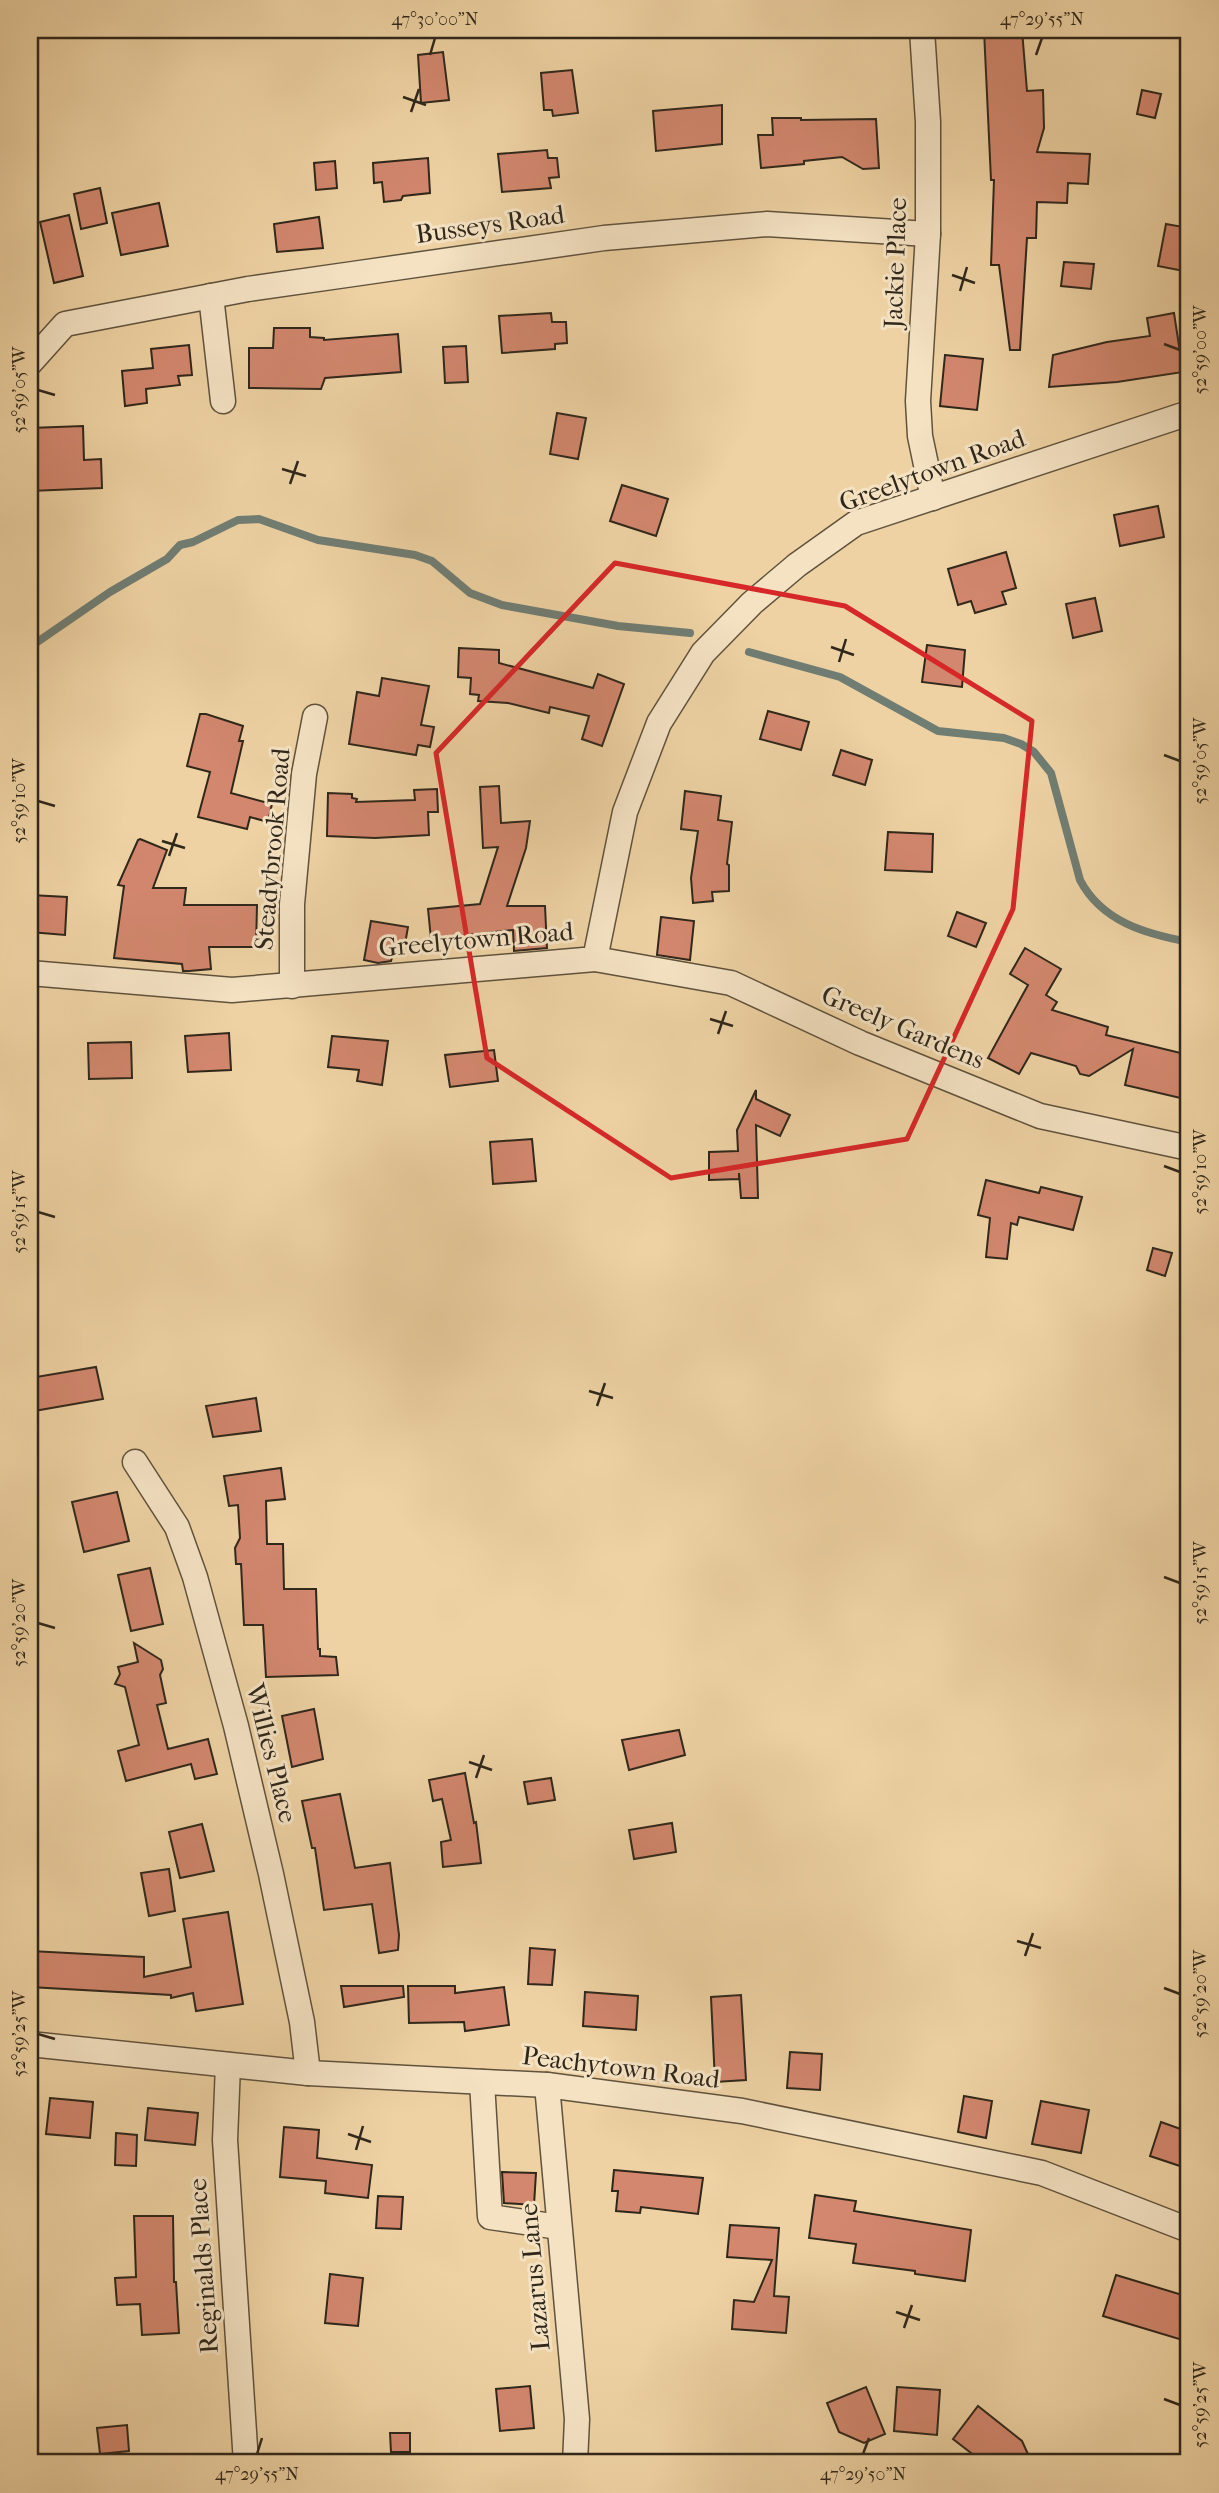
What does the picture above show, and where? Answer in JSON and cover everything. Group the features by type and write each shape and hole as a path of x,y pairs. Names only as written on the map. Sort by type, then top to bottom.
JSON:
{"street":[{"name":"Jackie Place","path":"922,30 928,122 928,234 918,401 920,436 933,498"},
{"name":"Busseys Road","path":"30,363 65,324 211,296 604,238 767,224 928,234"},
{"path":"211,296 223,401"},
{"name":"Greelytown Road","path":"30,972 232,990 595,959 625,812 659,723 703,653 752,603 797,565 856,523 1189,413"},
{"name":"Steadybrook Road","path":"292,986 292,904 304,774 314,717"},
{"name":"Greely Gardens","path":"595,959 731,983 860,1043 1040,1116 1189,1148"},
{"name":"Willies Place","path":"135,1462 177,1527 192,1567 220,1664 287,1948 304,2031 308,2073"},
{"name":"Peachytown Road","path":"30,2044 308,2073 547,2085 741,2111 1042,2173 1189,2230"},
{"name":"Reginalds Place","path":"228,2065 225,2140 246,2463"},
{"path":"482,2082 490,2217 559,2227"},
{"name":"Lazarus Lane","path":"547,2085 577,2419 575,2463"}],"highlighted area":[{"path":"615,563 845,606 1032,721 1013,909 907,1139 671,1178 487,1058 436,753"}],"building":[{"path":"984,30 1022,30 1027,91 1043,90 1044,128 1037,152 1090,154 1088,184 1068,183 1067,203 1037,202 1036,238 1027,238 1020,350 1010,350 999,265 991,265 994,180 991,180"},
{"path":"443,52 449,100 421,103 418,55"},
{"path":"572,70 578,113 553,116 552,110 544,110 541,73"},
{"path":"1142,90 1161,94 1155,118 1137,114"},
{"path":"722,105 722,144 656,151 653,111"},
{"path":"772,118 876,119 879,168 863,169 842,157 761,168 758,135 773,135"},
{"path":"547,150 548,158 557,158 559,177 549,178 551,188 502,192 498,154"},
{"path":"428,158 430,193 403,196 401,200 384,202 382,182 374,183 373,163"},
{"path":"335,161 337,188 316,190 314,163"},
{"path":"100,188 107,223 81,229 74,194"},
{"path":"159,203 168,246 121,255 112,213"},
{"path":"69,215 83,276 54,283 40,222"},
{"path":"319,217 323,248 277,252 274,224"},
{"path":"1166,224 1189,228 1189,272 1158,266"},
{"path":"1064,262 1094,264 1091,289 1061,286"},
{"path":"551,313 552,322 566,322 567,343 555,344 555,349 502,353 499,316"},
{"path":"1174,313 1183,372 1117,382 1049,387 1053,355 1107,342 1150,336 1147,318"},
{"path":"274,328 310,328 310,337 324,340 398,334 401,372 325,378 321,389 249,388 249,348 273,348"},
{"path":"189,345 192,375 178,376 180,385 146,389 147,403 125,406 122,371 153,368 151,349"},
{"path":"466,346 468,382 445,383 443,347"},
{"path":"945,355 983,359 977,410 940,406"},
{"path":"557,413 586,418 578,459 550,454"},
{"path":"83,426 84,460 101,459 102,488 30,491 30,428"},
{"path":"622,485 668,499 656,536 610,521"},
{"path":"1158,506 1164,537 1120,546 1114,515"},
{"path":"1006,552 1016,588 1002,592 1006,604 975,613 971,601 958,605 948,569"},
{"path":"1095,598 1102,631 1073,638 1066,604"},
{"path":"927,645 965,650 962,687 922,682"},
{"path":"459,648 499,650 499,663 593,688 598,674 624,684 602,746 582,739 589,716 550,707 549,713 508,703 478,701 479,695 470,694 471,678 458,677"},
{"path":"382,678 429,686 421,725 434,727 430,747 418,745 416,755 349,744 357,692 379,696"},
{"path":"768,711 809,722 801,750 760,739"},
{"path":"200,714 243,726 239,741 243,741 231,793 272,804 268,822 250,817 247,829 198,817 210,772 187,766"},
{"path":"841,750 872,760 865,785 833,775"},
{"path":"499,786 501,823 530,821 526,848 507,906 545,906 547,948 514,951 513,930 431,939 428,909 480,904 498,847 483,848 480,787"},
{"path":"437,789 438,812 428,812 429,835 375,838 327,836 328,793 352,794 352,798 357,799 356,802 415,800 414,790"},
{"path":"685,791 721,796 718,820 732,822 727,864 729,891 712,892 713,901 693,903 691,878 698,831 681,829"},
{"path":"888,832 933,834 932,872 885,870"},
{"path":"140,839 167,850 153,888 186,888 184,905 257,905 256,947 209,947 211,969 189,971 183,971 182,964 114,958 124,886 118,885"},
{"path":"30,895 67,897 65,935 30,932"},
{"path":"957,912 986,923 976,947 948,936"},
{"path":"661,917 694,921 690,960 657,955"},
{"path":"371,921 408,927 403,955 393,954 391,961 378,963 364,960"},
{"path":"1025,948 1061,969 1046,995 1057,1002 1052,1010 1108,1027 1106,1035 1189,1055 1189,1100 1125,1085 1133,1049 1089,1076 1080,1074 1076,1066 1031,1053 1019,1074 988,1058 1028,985 1010,974"},
{"path":"229,1033 231,1070 188,1072 185,1036"},
{"path":"332,1036 388,1041 382,1085 357,1081 359,1070 328,1067"},
{"path":"131,1042 132,1078 89,1079 88,1043"},
{"path":"494,1050 498,1081 450,1087 445,1055"},
{"path":"756,1090 756,1099 790,1115 780,1136 756,1125 758,1198 741,1198 739,1173 739,1179 709,1180 709,1152 738,1151 737,1130"},
{"path":"532,1139 536,1181 493,1184 490,1142"},
{"path":"986,1180 1039,1193 1041,1187 1082,1197 1073,1230 1019,1217 1017,1225 1011,1223 1007,1259 986,1257 990,1218 978,1215"},
{"path":"1153,1248 1172,1253 1165,1276 1147,1270"},
{"path":"96,1367 103,1399 34,1411 30,1378"},
{"path":"256,1398 261,1431 213,1437 206,1406"},
{"path":"281,1468 285,1499 266,1501 267,1544 283,1544 284,1589 316,1589 318,1649 320,1656 336,1657 338,1675 266,1677 263,1625 244,1625 241,1564 236,1564 235,1548 240,1538 238,1505 229,1506 224,1476"},
{"path":"117,1492 129,1541 84,1552 72,1502"},
{"path":"150,1568 163,1624 131,1631 118,1575"},
{"path":"134,1643 161,1660 163,1669 160,1675 166,1703 157,1705 168,1749 208,1739 217,1774 195,1779 191,1764 126,1781 118,1751 139,1745 125,1687 115,1684 120,1674 118,1667 138,1662"},
{"path":"314,1709 323,1759 292,1767 282,1716"},
{"path":"679,1730 685,1755 629,1770 622,1740"},
{"path":"465,1773 474,1823 476,1822 481,1863 443,1867 441,1842 451,1840 442,1799 433,1801 429,1780"},
{"path":"551,1778 555,1800 528,1804 524,1782"},
{"path":"340,1794 355,1868 390,1863 399,1935 398,1950 379,1953 372,1904 324,1910 315,1848 312,1848 302,1801"},
{"path":"672,1823 676,1852 634,1859 629,1830"},
{"path":"202,1824 214,1871 180,1878 169,1832"},
{"path":"169,1869 175,1911 149,1916 141,1873"},
{"path":"228,1912 243,2004 196,2011 193,1993 171,1998 171,1995 30,1987 31,1951 144,1957 144,1977 191,1967 183,1919"},
{"path":"530,1948 555,1950 552,1985 528,1984"},
{"path":"341,1986 403,1986 404,1997 344,2007"},
{"path":"408,1986 455,1986 455,1993 504,1987 509,2025 465,2031 464,2022 409,2023"},
{"path":"585,1992 638,1996 636,2030 583,2026"},
{"path":"741,1995 746,2080 715,2082 711,1997"},
{"path":"790,2052 822,2054 820,2090 787,2088"},
{"path":"964,2096 992,2101 986,2138 958,2132"},
{"path":"50,2098 93,2102 90,2138 46,2134"},
{"path":"1041,2101 1089,2110 1081,2153 1032,2144"},
{"path":"148,2108 198,2113 195,2145 145,2140"},
{"path":"1161,2122 1189,2132 1189,2169 1150,2156"},
{"path":"284,2127 319,2130 317,2158 372,2165 368,2198 325,2193 326,2181 280,2177"},
{"path":"116,2133 137,2135 136,2166 115,2165"},
{"path":"614,2170 703,2178 698,2214 641,2207 640,2213 616,2211 618,2191 612,2191"},
{"path":"502,2172 536,2173 534,2205 504,2203"},
{"path":"815,2195 856,2201 854,2211 971,2230 965,2281 853,2263 856,2244 809,2238"},
{"path":"378,2196 403,2197 401,2229 376,2228"},
{"path":"134,2216 173,2216 174,2282 179,2333 142,2335 140,2304 117,2305 115,2278 136,2277"},
{"path":"730,2225 779,2228 774,2296 789,2297 786,2333 732,2329 734,2300 754,2302 772,2260 727,2257"},
{"path":"330,2274 363,2278 358,2326 325,2323"},
{"path":"1116,2275 1189,2297 1189,2342 1103,2316"},
{"path":"530,2386 534,2428 500,2431 496,2389"},
{"path":"866,2387 885,2434 864,2443 839,2432 827,2403"},
{"path":"897,2387 940,2390 937,2435 894,2431"},
{"path":"978,2406 1022,2441 1032,2463 984,2463 953,2439"},
{"path":"127,2425 129,2451 100,2454 97,2428"},
{"path":"390,2433 410,2433 410,2452 391,2452"}],"waterway":[{"path":"30,647 110,592 167,559 180,545 193,542 238,520 259,519 318,540 415,555 432,561 470,593 502,605 618,626 690,633"},
{"path":"749,652 840,677 938,731 1004,738 1034,752 1051,773 1080,880 1089,894 1100,906 1127,924 1157,935 1189,942"}]}
